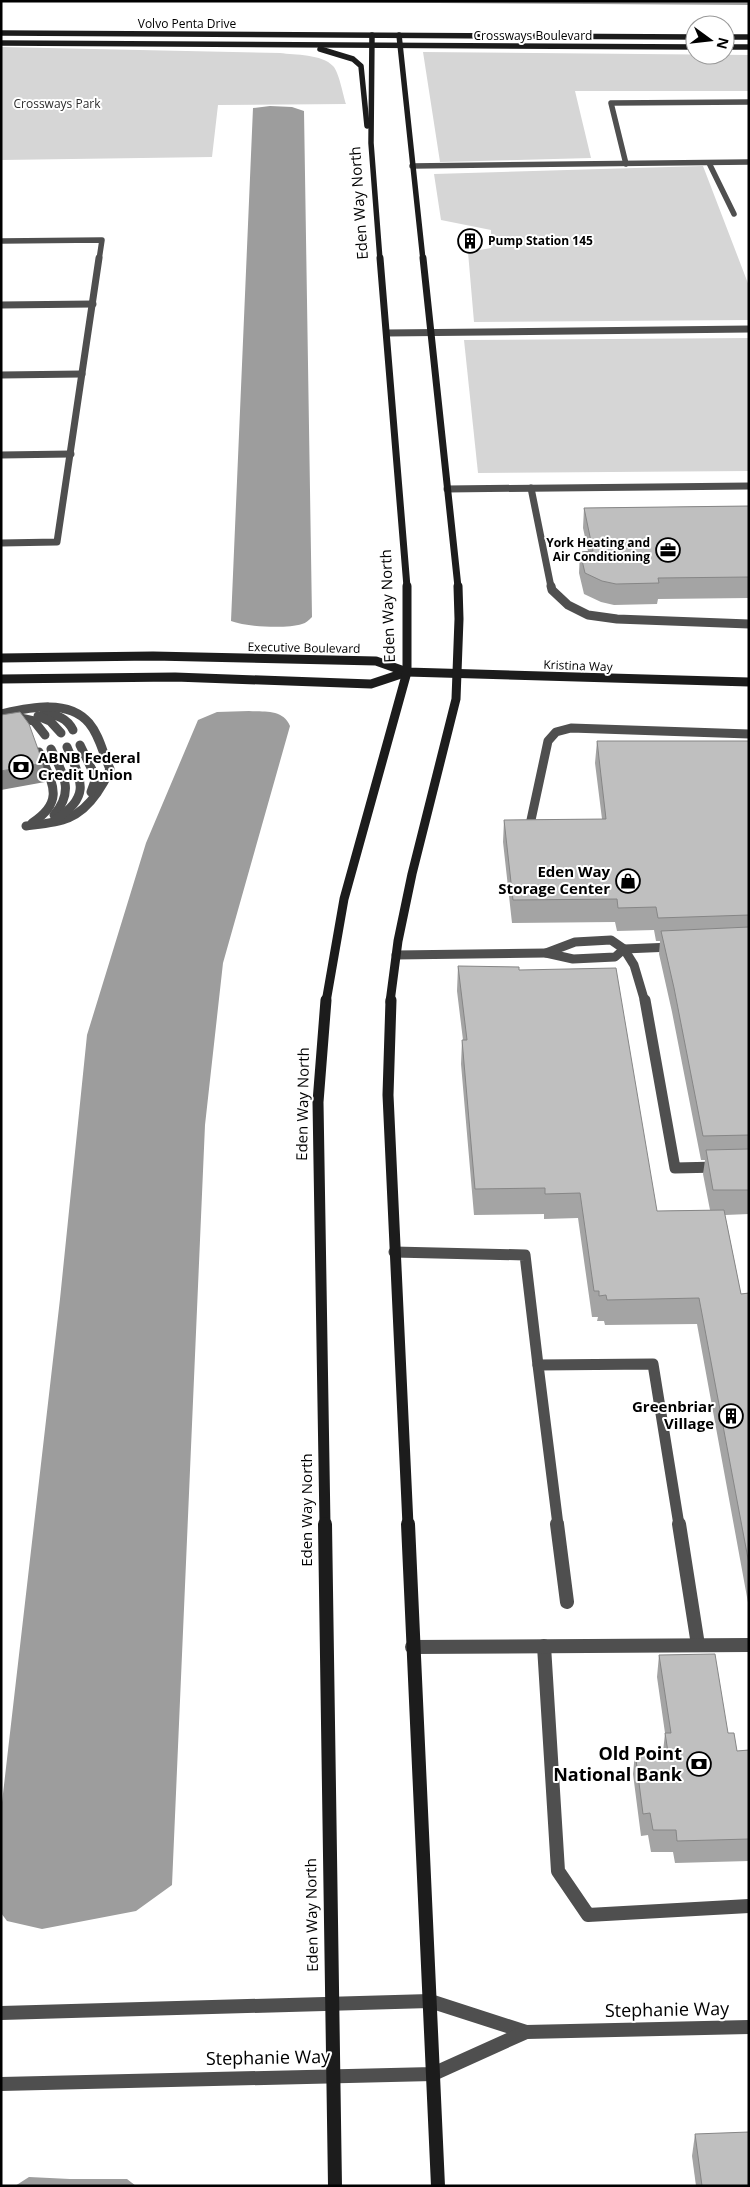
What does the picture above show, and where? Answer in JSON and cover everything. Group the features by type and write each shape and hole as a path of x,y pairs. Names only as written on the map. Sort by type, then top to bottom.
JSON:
{"street":[{"name":"Volvo Penta Drive","path":"1,33 372,35"},
{"name":"Crossways Boulevard","path":"372,35 399,40 685,47"},
{"name":"Eden Way North","path":"335,2186 331,2005 322,1225 318,1102 322,1030 331,965 343,904 407,672 406,586 371,144 372,35"},
{"name":"Crossways Boulevard","path":"372,45 399,40 685,37"},
{"path":"735,37 749,37"},
{"path":"399,40 457,574 458,674 456,699 412,874 396,955 389,1013 388,1095 438,2186"},
{"name":"Volvo Penta Drive","path":"1,44 372,45"},
{"path":"294,45 344,56 353,59 361,66 364,110 371,144"},
{"path":"735,47 749,47"},
{"path":"626,164 611,103 749,102"},
{"path":"709,162 734,214"},
{"path":"412,166 749,162"},
{"path":"1,241 102,240 58,542 1,543"},
{"path":"1,305 93,304"},
{"path":"387,333 749,329"},
{"path":"1,375 82,374"},
{"path":"1,455 71,454"},
{"path":"447,489 749,486"},
{"path":"531,488 552,590 568,605 588,615 617,619 749,624"},
{"name":"Executive Boulevard","path":"1,658 153,656 376,661 407,672"},
{"path":"1,679 175,678 371,684 407,672"},
{"name":"Kristina Way","path":"407,672 749,682"},
{"path":"2,716 33,708 49,707 77,714 91,725 110,772 85,810 62,820 26,826 45,814 53,805 54,792 39,752"},
{"path":"23,713 44,717 56,725 61,732"},
{"path":"2,716 23,713 46,713 58,716 69,722 73,730"},
{"path":"2,716 23,723 29,730"},
{"path":"2,716 23,717 34,721 45,735"},
{"path":"531,820 548,741 556,732 571,728 749,734"},
{"path":"62,820 77,810 91,792 96,781 80,745"},
{"path":"51,822 62,816 72,807 82,790 81,781 67,747"},
{"path":"38,824 54,815 66,798 66,784 51,750"},
{"path":"546,953 575,942 592,940 611,940 624,949 634,965 648,1010 674,1168 730,1166"},
{"path":"396,955 546,953 573,959 615,957 624,949 682,947"},
{"path":"394,1252 525,1255 567,1602"},
{"path":"538,1365 653,1364 698,1645"},
{"path":"412,1647 749,1645"},
{"path":"544,1646 558,1871 588,1915 749,1906"},
{"name":"Stephanie Way","path":"1,2013 430,2001 526,2032 749,2027"},
{"name":"Stephanie Way","path":"1,2084 433,2074 526,2032"}],"green space":[{"name":"Crossways Park","path":"1,47 280,53 315,57 328,62 335,69 346,104 218,105 212,157 1,160"},
{"path":"423,52 685,54 685,65 735,65 735,55 749,55 749,91 575,91 591,158 440,162"},
{"path":"703,166 749,286 749,320 474,322 468,252 491,248 491,230 441,220 434,174"},
{"path":"749,338 749,471 478,473 464,340"}],"shaded area":[{"path":"137,1 749,1 749,5"},
{"path":"270,106 292,107 304,111 312,617 306,622 295,626 277,627 247,625 231,621 253,108"},
{"path":"249,711 278,714 290,726 223,963 205,1125 172,1885 136,1911 42,1929 7,1921 1,1913 1,1811 60,1299 87,1035 146,843 198,720 217,712"},
{"path":"29,2177 127,2179 136,2186 15,2186"}],"building":[{"name":"York Heating and Air Conditioning","path":"749,506 749,577 658,578 659,583 616,584 602,581 585,573 580,552 593,551 584,508"},
{"path":"20,712 29,724 43,763 1,771 1,715"},
{"path":"597,741 749,741 749,915 658,918 656,907 618,908 617,899 513,900 504,820 606,819"},
{"path":"749,927 749,1135 703,1136 661,931"},
{"path":"458,966 519,967 519,970 616,968 657,1211 724,1210 741,1294 749,1293 749,1564 699,1298 607,1300 606,1295 599,1296 599,1291 594,1291 580,1193 545,1194 545,1188 475,1189 462,1040 467,1040"},
{"path":"749,1149 749,1190 713,1190 706,1150"},
{"name":"Old Point National Bank","path":"715,1654 728,1733 734,1733 737,1751 749,1750 749,1839 677,1841 676,1830 653,1830 650,1813 643,1814 635,1752 668,1752 665,1733 671,1733 659,1655"},
{"path":"749,2132 749,2186 702,2186 695,2134"}],"place":[{"name":"Pump Station 145","path":"470,241"},
{"name":"York Heating and Air Conditioning","path":"668,550"},
{"name":"ABNB Federal Credit Union","path":"21,767"},
{"name":"Eden Way Storage Center","path":"628,881"},
{"name":"Greenbriar Village","path":"731,1416"},
{"name":"Old Point National Bank","path":"699,1764"}]}
